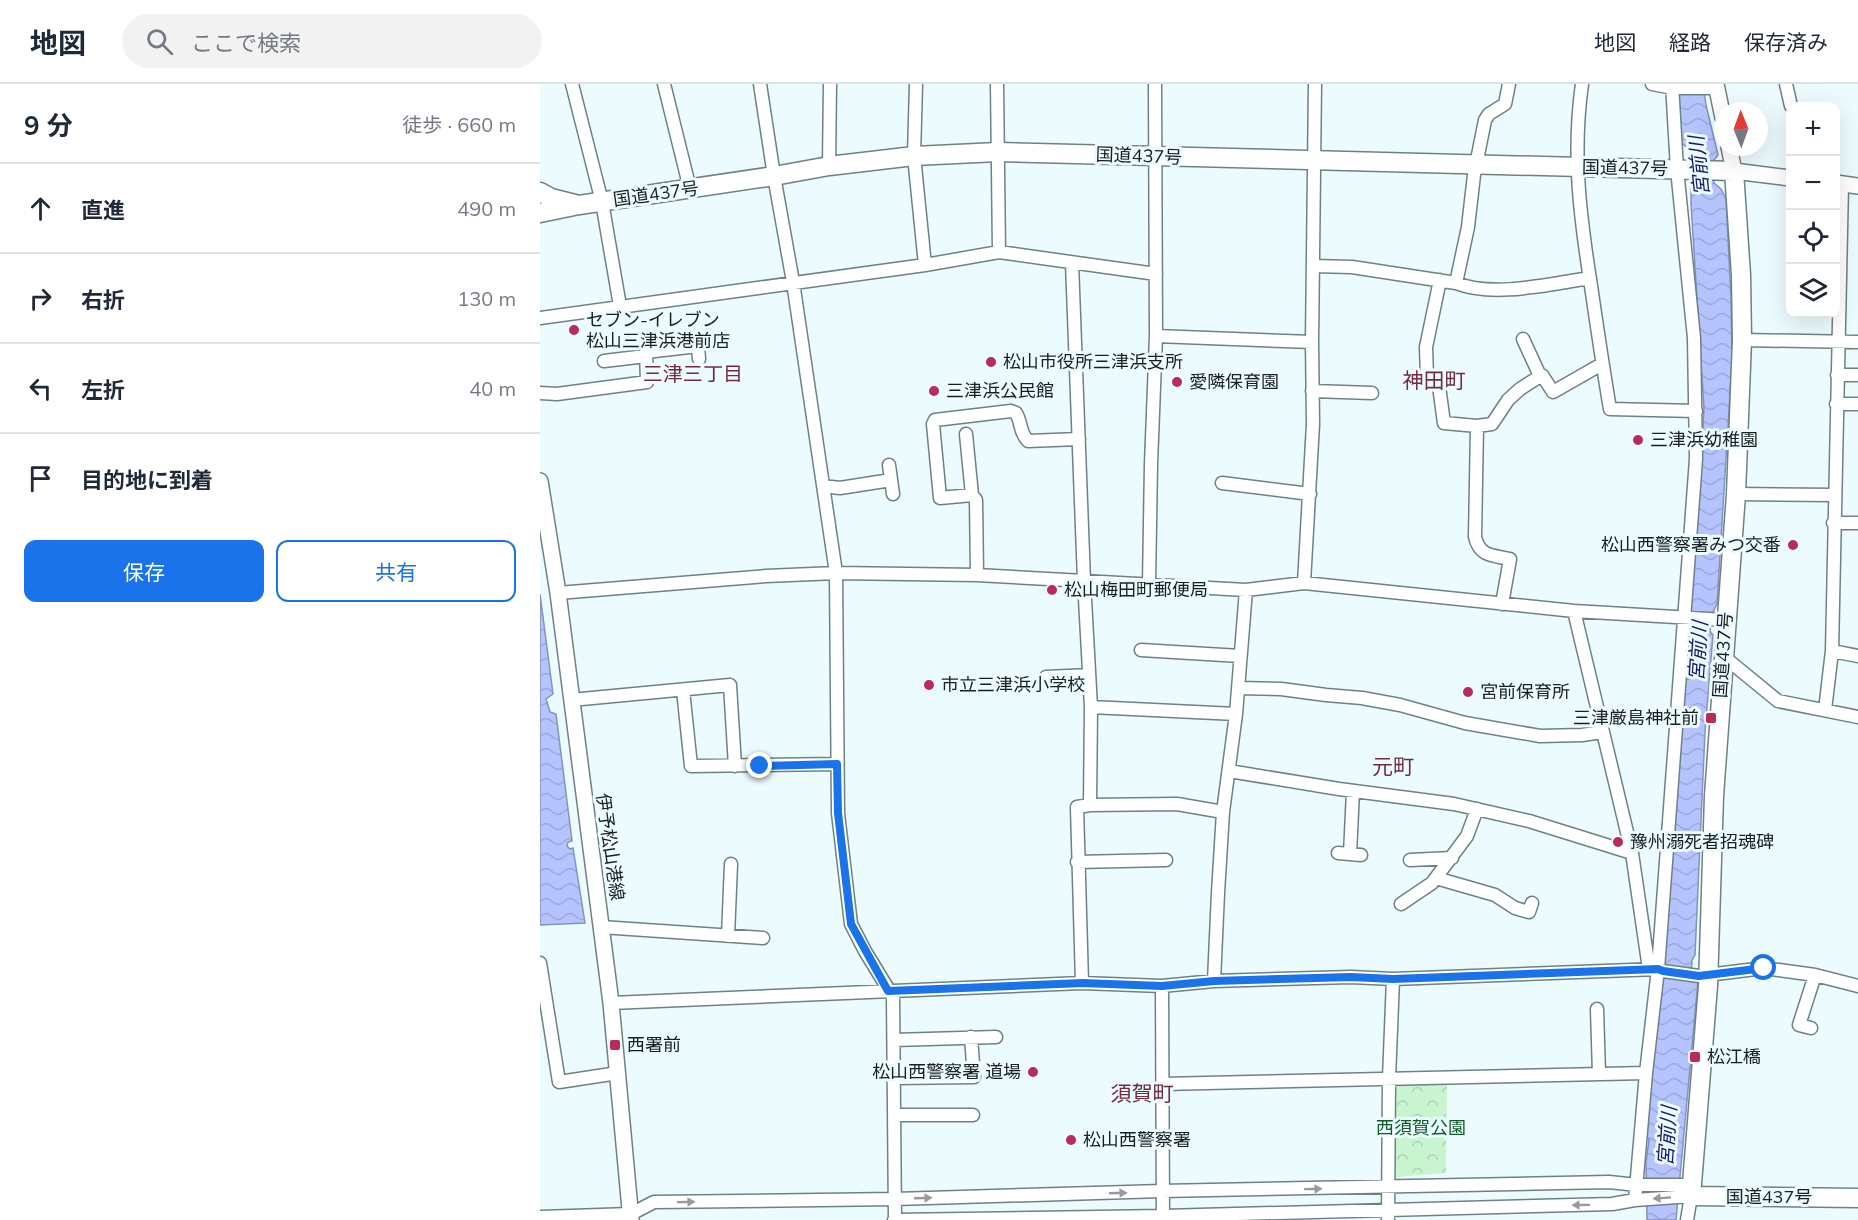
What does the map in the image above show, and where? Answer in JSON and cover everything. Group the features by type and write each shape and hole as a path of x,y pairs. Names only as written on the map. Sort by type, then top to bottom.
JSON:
{"highway":[{"name":"国道437号","path":"540,213 830,166 914,156 998,152 1730,171 1741,275 1742,340 1736,494 1721,619 1723,656 1688,1191"},
{"path":"540,192 551,198 579,205"},
{"name":"国道437号","path":"1688,1191 1858,1187"},
{"name":"国道437号","path":"1688,1191 1858,1198"}],"main road":[{"path":"1712,87 1717,102"},
{"path":"1729,156 1730,171 1786,177"},
{"path":"1840,184 1858,186"},
{"name":"伊予松山港線","path":"540,481 558,593 611,1002 635,1218"}],"street":[{"path":"573,84 602,202 620,306"},
{"path":"664,84 690,189"},
{"path":"760,84 793,282 836,573 838,813 851,924 893,997 895,1220 1388,1215 1612,1204 1688,1191"},
{"path":"830,84 830,166"},
{"path":"916,84 914,156 925,265"},
{"path":"997,84 999,252"},
{"path":"1149,584 1156,336 1155,84"},
{"path":"1305,583 1310,494 1315,84"},
{"path":"1456,283 1468,227 1476,164 1485,120 1489,114 1496,112 1505,104 1509,84"},
{"path":"1582,84 1578,113 1577,166 1584,242 1610,409 1696,411"},
{"path":"1652,84 1675,87 1712,87"},
{"path":"1786,84 1790,102"},
{"path":"1637,1200 1686,617 1694,480 1696,411 1694,338 1675,87"},
{"path":"1825,710 1832,651 1839,210"},
{"path":"540,318 925,265 999,252 1156,274"},
{"path":"1072,263 1091,707 1090,805"},
{"path":"1313,266 1352,267 1440,280 1482,289 1519,288 1590,278"},
{"path":"1440,280 1426,347 1427,378 1438,379 1444,423 1477,426 1492,424 1508,400 1520,388 1540,376"},
{"path":"1156,336 1312,342"},
{"path":"1523,339 1540,376 1542,375 1553,392 1602,364"},
{"path":"1742,340 1858,342"},
{"path":"540,393 557,394 647,382 646,352 698,346 699,358"},
{"path":"603,361 646,356"},
{"path":"1837,375 1858,375"},
{"path":"1312,391 1372,393"},
{"path":"1836,404 1858,404"},
{"path":"972,495 940,498 933,424 935,420 1011,411 1019,418 1022,435 1028,441 1079,439"},
{"path":"1477,426 1475,537 1481,552 1510,559 1502,604"},
{"path":"966,434 972,495 976,500 976,575"},
{"path":"889,465 893,494"},
{"path":"823,486 840,488 891,480"},
{"path":"1222,483 1310,494"},
{"path":"1736,494 1834,495"},
{"path":"1833,523 1858,523"},
{"path":"558,593 766,576 836,573 976,575 1246,590 1305,583 1574,611 1721,619"},
{"path":"1214,981 1223,812 1236,714 1246,590"},
{"path":"1574,611 1658,970"},
{"path":"1141,650 1240,656"},
{"path":"1832,651 1858,656"},
{"path":"1723,656 1778,700 1858,717"},
{"path":"1046,676 1089,675"},
{"path":"571,699 730,685 735,766"},
{"path":"1238,688 1281,689 1362,698 1401,705 1465,723 1540,736 1602,732"},
{"path":"682,690 691,766 837,764"},
{"path":"1091,707 1236,714"},
{"path":"1229,771 1478,809 1529,821 1632,853"},
{"path":"1350,854 1353,791"},
{"path":"1082,983 1077,807 1177,804 1223,812"},
{"path":"1401,904 1432,883 1467,836 1478,809"},
{"path":"1410,860 1452,858"},
{"path":"1077,862 1166,860"},
{"path":"1128,876 1129,862"},
{"path":"728,936 731,864"},
{"path":"1436,878 1495,895 1503,902 1522,911 1529,912 1532,903"},
{"path":"601,927 762,938"},
{"path":"540,963 559,1082 618,1073"},
{"path":"611,1002 1082,983 1162,986 1214,981 1351,977 1393,979 1658,970 1703,976 1764,968 1815,975 1858,986"},
{"path":"1811,1028 1798,1025 1815,975"},
{"path":"1388,1215 1389,1079 1393,979"},
{"path":"1162,986 1163,1218"},
{"path":"1597,1009 1599,1074"},
{"path":"894,1040 996,1036"},
{"path":"894,1078 974,1077 970,1037"},
{"path":"1162,1084 1646,1073"},
{"path":"894,1115 973,1115"},
{"path":"540,1217 635,1218 654,1202 895,1199 1609,1182 1688,1191"},
{"path":"1687,1220 1688,1191"}],"green space":[{"name":"西須賀公園","path":"1447,1081 1446,1173 1396,1177 1394,1082"}],"water":[{"name":"宮前川","path":"1674,84 1703,84 1714,138 1714,156 1717,156 1714,160 1714,183 1721,189 1726,199 1732,361 1717,604 1712,614 1710,631 1713,635 1705,731 1695,955 1692,960 1691,975 1698,981 1676,1220 1647,1220 1646,1162 1649,1140 1646,1135 1663,971 1698,518 1704,408 1691,204 1691,152 1682,143"},
{"path":"540,594 553,694 546,699 550,712 556,714 572,841 568,842 567,846 570,849 573,848 585,923 540,925"}],"place":[{"name":"セブン-イレブン 松山三津浜港前店","path":"574,330"},
{"name":"松山市役所三津浜支所","path":"991,362"},
{"name":"愛隣保育園","path":"1177,382"},
{"name":"三津浜公民館","path":"934,391"},
{"name":"三津浜幼稚園","path":"1638,440"},
{"name":"松山西警察署みつ交番","path":"1793,545"},
{"name":"松山梅田町郵便局","path":"1052,590"},
{"name":"市立三津浜小学校","path":"929,685"},
{"name":"宮前保育所","path":"1468,692"},
{"name":"三津厳島神社前","path":"1711,718"},
{"name":"豫州溺死者招魂碑","path":"1618,842"},
{"name":"西署前","path":"615,1045"},
{"name":"松江橋","path":"1695,1057"},
{"name":"松山西警察署 道場","path":"1033,1072"},
{"name":"松山西警察署","path":"1071,1140"}],"district":[{"name":"三津三丁目","path":"693,374"},
{"name":"神田町","path":"1434,381"},
{"name":"元町","path":"1393,767"},
{"name":"須賀町","path":"1142,1094"}],"route":[{"path":"760,766 837,764 838,813 851,924 888,991 1082,983 1162,986 1214,981 1351,977 1393,979 1658,969 1699,976 1764,968"}]}
